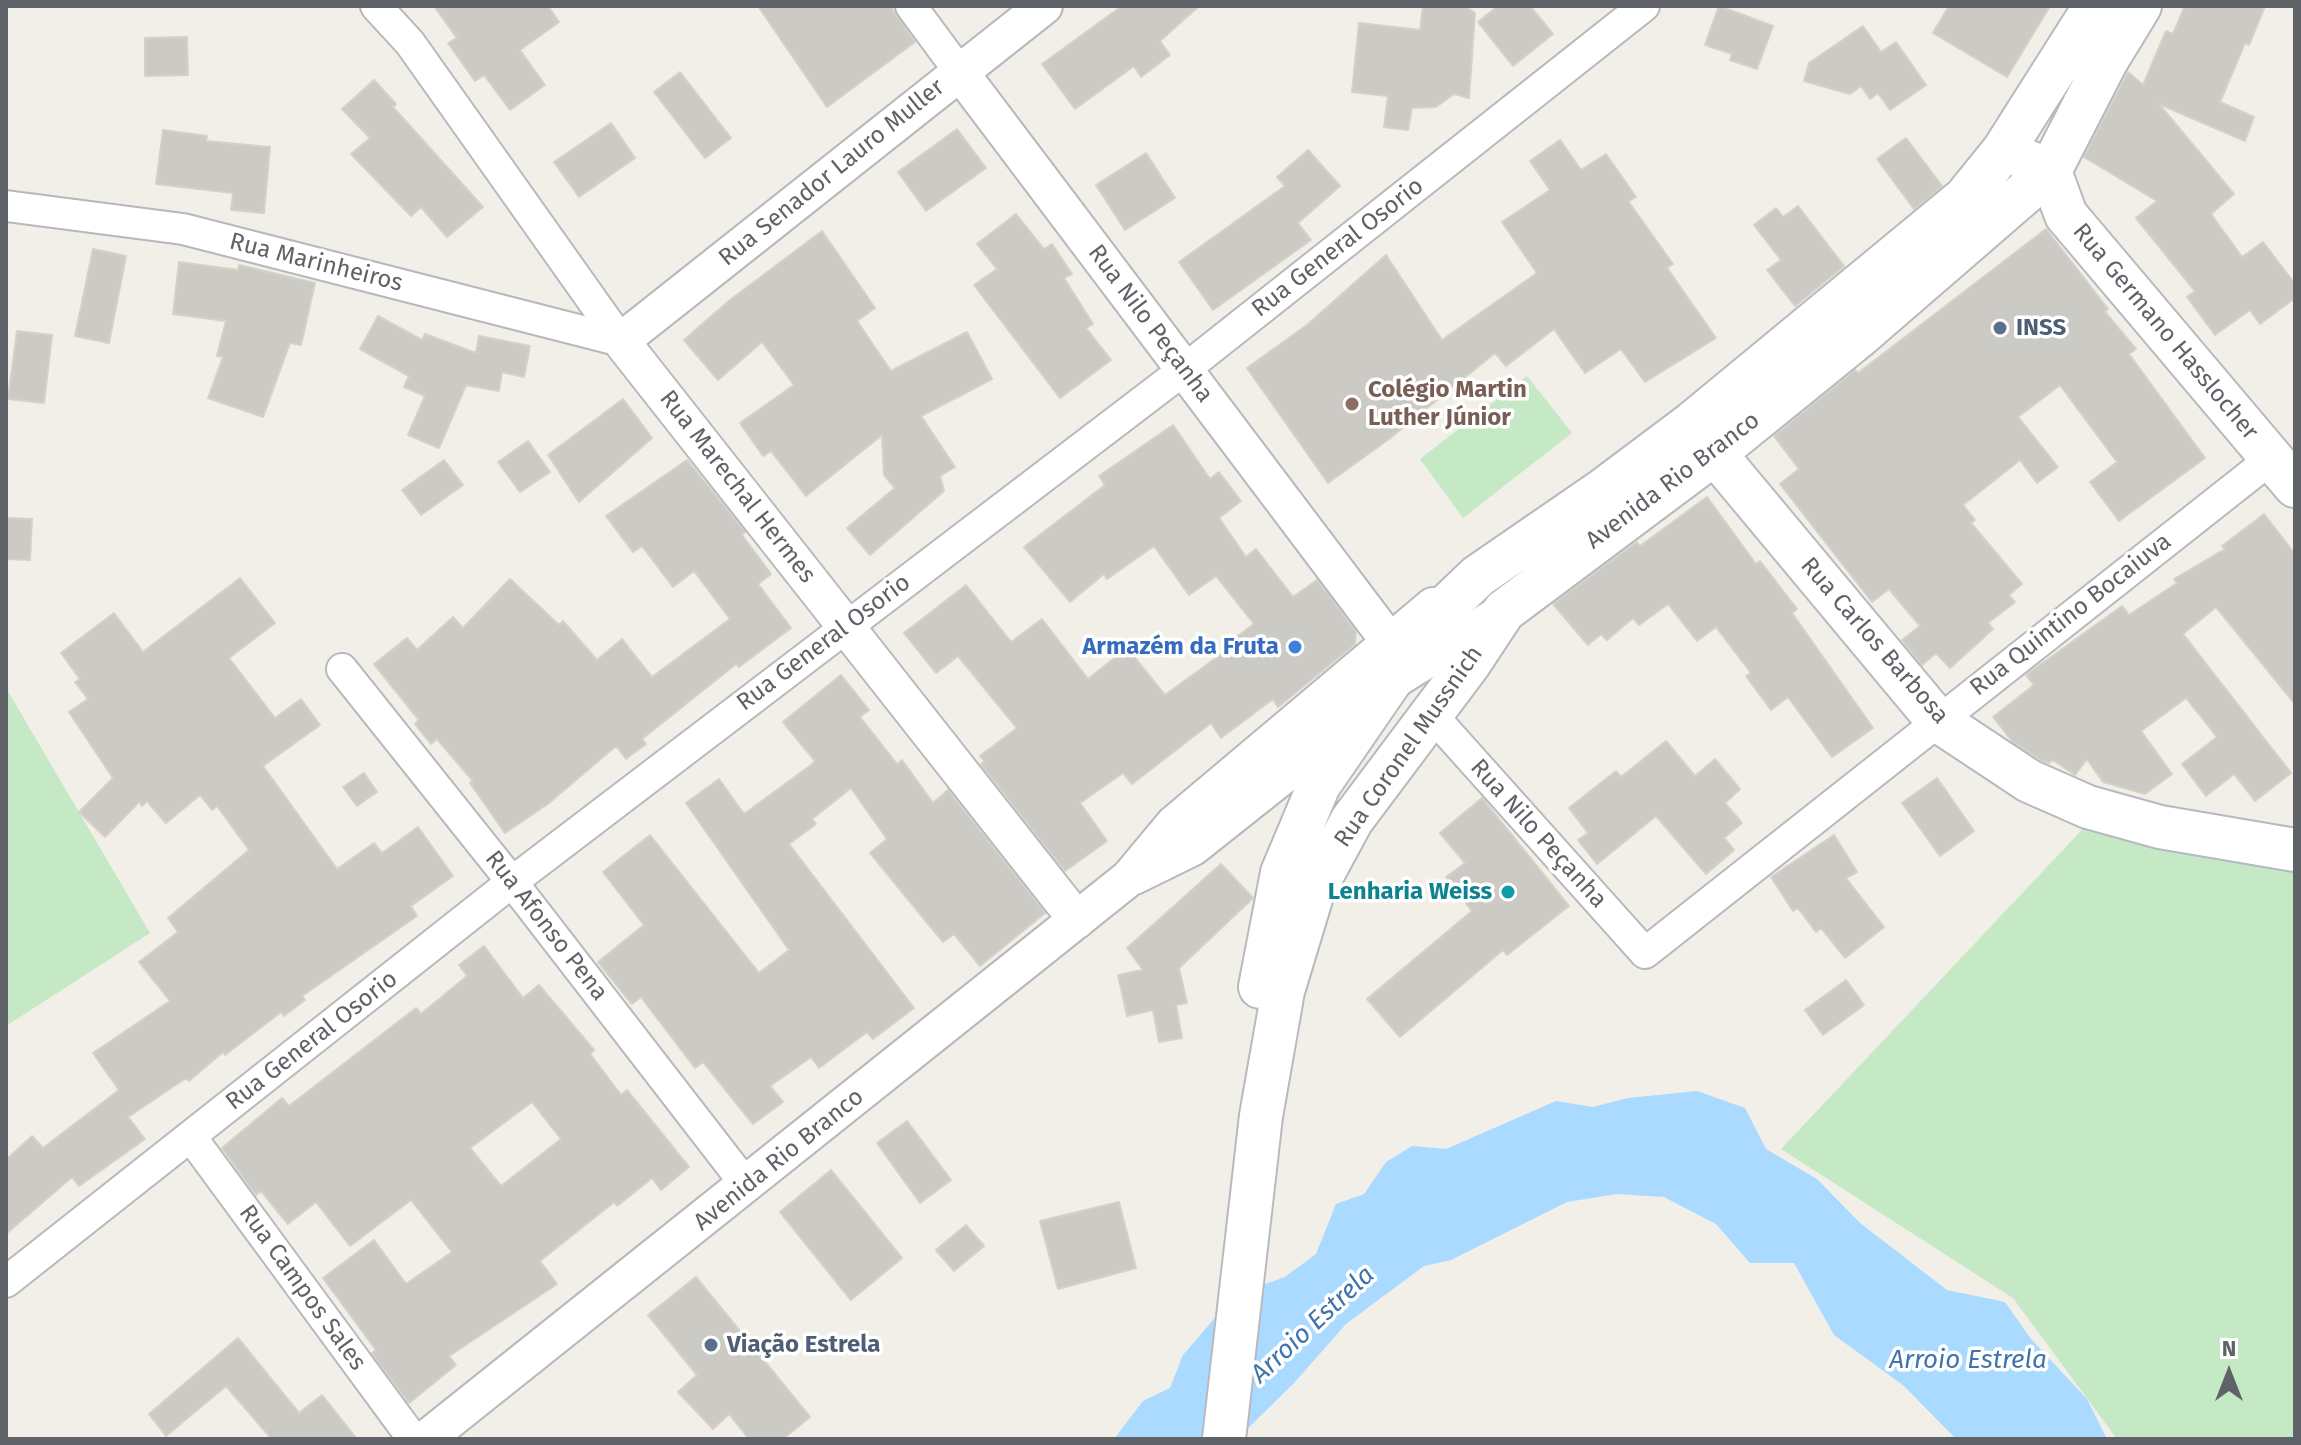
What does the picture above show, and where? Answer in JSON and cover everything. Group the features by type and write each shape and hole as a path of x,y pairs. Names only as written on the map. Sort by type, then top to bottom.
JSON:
{"main road":[{"name":"Avenida Rio Branco","path":"1504,611 1702,439 1965,198 2003,151 2095,6"},
{"name":"Avenida Rio Branco","path":"1478,576 1603,490 1702,439 1857,338 2050,171 2107,60 2140,6"},
{"path":"2003,151 2050,171"},
{"name":"Rua Germano Hasslocher","path":"2050,171 2066,215 2283,472"},
{"name":"Rua Carlos Barbosa","path":"1702,439 1937,720 2029,781 2088,807 2160,827 2295,850"},
{"name":"Rua Coronel Mussnich","path":"1261,1120 1260,983 1282,873 1319,785 1383,687 1433,619 1478,576"},
{"name":"Rua Coronel Mussnich","path":"1224,1439 1261,1120 1283,991 1313,892 1352,820 1504,611"}],"street":[{"name":"Rua Marechal Hermes","path":"376,6 410,43 621,341 1077,920"},
{"name":"Rua Nilo Peçanha","path":"911,6 1389,641"},
{"name":"Rua Senador Lauro Muller","path":"621,341 1044,6"},
{"name":"Rua General Osorio","path":"6,1282 512,882 1185,369 1644,6"},
{"name":"Rua Marinheiros","path":"6,206 183,229 621,341"},
{"name":"Rua Quintino Bocaiuva","path":"1645,953 1937,720 2283,472"},
{"name":"Avenida Rio Branco","path":"426,1439 747,1186 1129,878 1174,824 1389,641 1478,576"},
{"name":"Avenida Rio Branco","path":"1129,878 1193,847 1309,755 1383,687 1504,611"},
{"name":"Rua Afonso Pena","path":"342,669 512,882 747,1186"},
{"name":"Rua Nilo Peçanha","path":"1431,714 1645,953"},
{"name":"Rua Campos Sales","path":"191,1137 413,1439"}],"green space":[{"path":"1527,376 1572,433 1463,518 1420,459"},
{"path":"6,688 150,933 6,1026"},
{"path":"2095,816 2295,855 2295,1439 2117,1439 2013,1298 1781,1149"}],"water":[{"name":"Arroio Estrela","path":"1697,1091 1745,1108 1766,1149 1817,1179 1860,1223 1947,1290 2005,1302 2031,1339 2087,1399 2107,1439 1956,1439 1904,1386 1834,1335 1794,1263 1750,1263 1716,1224 1664,1197 1617,1194 1567,1202 1451,1260 1424,1266 1346,1324 1294,1383 1237,1439 1114,1439 1143,1401 1170,1388 1183,1355 1225,1306 1257,1287 1285,1277 1316,1254 1336,1204 1364,1194 1386,1162 1412,1146 1446,1149 1556,1101 1593,1107 1628,1098"}],"building":[{"path":"434,6 548,6 559,22 520,50 545,85 510,110 484,75 475,81 448,43 457,38"},
{"path":"758,6 890,6 915,42 827,107"},
{"path":"1122,6 1199,6 1160,41 1170,55 1141,77 1134,66 1075,109 1042,64"},
{"path":"1423,6 1465,6 1475,13 1469,98 1454,94 1436,107 1412,108 1408,130 1384,127 1388,96 1352,92 1359,23 1420,30"},
{"path":"1498,6 1530,6 1553,34 1513,66 1478,22"},
{"path":"1719,6 1773,26 1757,69 1730,60 1732,54 1705,45"},
{"path":"1949,6 2050,6 2007,77 1933,33"},
{"path":"2185,6 2265,6 2249,45 2245,43 2220,102 2254,117 2245,141 2159,104 2234,194 2211,214 2242,257 2263,242 2295,284 2295,298 2260,324 2250,310 2215,335 2187,297 2195,291 2136,218 2157,201 2084,157 2128,72 2143,85 2166,31 2173,34"},
{"path":"1863,26 1881,52 1896,42 1926,85 1890,110 1878,93 1870,99 1861,86 1850,94 1804,81 1809,63"},
{"path":"187,37 188,75 145,76 145,38"},
{"path":"680,72 731,138 705,158 654,92"},
{"path":"374,80 396,104 393,107 483,207 447,237 421,207 411,216 351,154 370,138 342,109"},
{"path":"611,123 635,158 579,197 554,162"},
{"path":"957,129 986,168 926,211 898,172"},
{"path":"163,130 207,136 206,141 270,147 264,213 231,210 233,193 156,184"},
{"path":"1906,138 1942,186 1914,209 1877,159"},
{"path":"1560,140 1581,170 1606,154 1636,197 1628,201 1673,264 1667,268 1716,338 1645,382 1621,349 1585,373 1554,329 1506,366 1495,353 1389,439 1328,483 1247,368 1307,325 1386,255 1442,340 1537,273 1502,222 1550,190 1530,161"},
{"path":"1308,150 1340,186 1298,223 1311,240 1213,310 1179,262 1285,186 1277,177"},
{"path":"1146,153 1175,198 1125,230 1096,185"},
{"path":"1798,206 1844,266 1795,306 1767,270 1781,260 1754,225 1776,208 1783,217"},
{"path":"1016,214 1044,249 1052,244 1072,274 1064,278 1093,324 1086,328 1111,360 1060,398 974,285 997,269 977,244"},
{"path":"2046,229 2108,309 2105,312 2136,349 2129,354 2205,458 2119,521 2090,482 2117,462 2060,385 2018,417 2058,467 2037,483 2020,460 1963,505 1975,520 1971,523 2022,584 2009,595 2015,602 1988,623 1993,629 1950,668 1936,653 1922,665 1902,640 1920,626 1889,589 1872,602 1780,484 1799,469 1774,436 1855,370 1858,373"},
{"path":"822,231 875,308 857,321 891,371 967,332 992,379 921,416 955,467 940,476 944,491 870,555 847,528 895,488 884,475 882,435 806,496 771,451 763,456 740,423 794,385 762,342 718,380 684,340 730,300"},
{"path":"93,249 126,256 109,343 75,336"},
{"path":"179,262 238,270 239,265 315,283 301,345 290,343 263,417 208,398 223,357 217,356 226,321 173,314"},
{"path":"378,316 422,340 425,334 476,353 479,336 530,346 524,377 502,372 499,391 466,385 439,448 408,435 425,396 404,387 409,376 360,349"},
{"path":"17,331 52,335 44,403 8,399"},
{"path":"623,399 652,438 579,502 548,455"},
{"path":"1173,425 1210,479 1219,472 1241,501 1219,518 1246,557 1256,549 1293,597 1317,580 1356,632 1355,644 1278,707 1273,699 1221,738 1211,723 1132,784 1123,773 1080,803 1107,841 1065,871 981,764 985,761 980,756 1017,728 958,656 936,673 904,633 966,585 1011,642 1042,619 1088,679 1127,648 1165,695 1234,645 1231,641 1254,624 1216,576 1189,595 1154,546 1107,579 1104,574 1070,602 1024,547 1105,485 1099,476"},
{"path":"528,441 550,472 520,492 498,462"},
{"path":"444,460 463,485 421,515 402,490"},
{"path":"687,460 745,532 742,535 771,574 758,584 791,628 739,667 736,664 642,739 646,744 626,759 616,746 549,803 505,833 470,783 473,781 437,739 431,744 415,724 419,720 374,664 407,638 417,650 453,617 463,628 510,579 559,625 563,621 597,660 622,639 652,677 730,619 694,571 673,587 642,546 633,552 606,516"},
{"path":"1707,497 1756,564 1760,561 1797,609 1792,613 1873,728 1832,757 1788,697 1771,710 1746,676 1751,673 1716,627 1697,641 1668,604 1639,625 1633,618 1607,640 1601,634 1588,645 1553,604 1637,542 1640,546"},
{"path":"2264,514 2295,554 2295,704 2216,607 2183,634 2291,773 2255,801 2234,774 2206,796 2182,764 2217,737 2186,698 2141,731 2172,774 2145,794 2103,782 2087,759 2075,775 2053,760 2049,763 2041,760 2012,741 1993,717 2034,685 2026,675 2122,606 2129,615 2177,583 2174,579 2225,549 2222,546"},
{"path":"6,518 32,519 30,560 6,559"},
{"path":"240,578 275,623 229,658 275,718 301,699 320,725 263,766 337,869 374,843 382,853 418,827 453,876 411,906 417,916 302,996 305,1000 284,1016 281,1012 225,1055 223,1052 189,1081 186,1078 128,1117 145,1139 79,1186 72,1177 6,1234 6,1160 32,1136 43,1148 119,1090 93,1053 170,1001 139,962 178,932 168,918 249,850 217,806 212,810 200,795 166,823 147,801 142,806 139,802 105,837 79,812 113,778 69,712 88,699 75,682 80,679 61,653 114,613 143,652"},
{"path":"841,675 869,710 860,717 897,764 902,760 933,803 948,790 1045,913 980,966 954,934 943,942 870,853 887,839 851,788 812,819 816,824 789,844 914,1008 873,1039 867,1032 819,1068 811,1057 770,1086 783,1102 753,1124 703,1062 695,1068 641,997 632,1004 598,962 644,925 603,872 650,835 759,973 789,950 686,803 719,779 744,814 811,765 815,761 783,722"},
{"path":"1666,741 1695,776 1715,759 1740,789 1725,803 1742,823 1724,838 1734,850 1706,874 1656,816 1597,864 1578,840 1588,833 1569,808 1616,771 1621,777"},
{"path":"364,773 377,792 357,806 343,787"},
{"path":"1937,778 1974,831 1940,856 1902,803"},
{"path":"1482,798 1569,906 1507,955 1503,950 1400,1037 1367,999 1472,911 1446,877 1465,863 1440,833"},
{"path":"1834,835 1857,872 1846,878 1884,927 1845,958 1821,928 1816,932 1798,908 1793,911 1771,877"},
{"path":"1221,864 1253,898 1179,968 1187,1003 1176,1005 1182,1038 1159,1042 1153,1010 1127,1016 1118,975 1143,970 1127,948"},
{"path":"484,946 523,998 539,985 594,1050 590,1054 621,1095 627,1090 689,1167 661,1190 652,1178 617,1206 614,1202 540,1261 557,1284 449,1356 456,1365 409,1403 372,1353 376,1350 323,1278 374,1240 406,1284 452,1252 411,1200 350,1246 316,1202 288,1224 261,1191 256,1195 222,1148 282,1098 289,1106 416,1008 421,1014 467,976 459,965","holes":["532,1102 561,1139 501,1186 470,1148"]},
{"path":"1846,980 1864,1005 1823,1035 1805,1010"},
{"path":"907,1121 951,1180 920,1203 877,1143"},
{"path":"831,1170 902,1258 851,1300 780,1212"},
{"path":"1119,1202 1136,1268 1058,1289 1040,1221"},
{"path":"966,1225 984,1246 954,1271 936,1250"},
{"name":"Viação Estrela","path":"696,1277 810,1417 783,1439 749,1439 729,1414 713,1429 678,1392 697,1375 648,1315"},
{"path":"238,1338 299,1413 322,1395 357,1439 267,1439 270,1437 226,1386 166,1436 149,1414"}],"place":[{"name":"INSS","path":"2000,328"},
{"name":"Colégio Martin Luther Júnior","path":"1352,404"},
{"name":"Armazém da Fruta","path":"1295,647"},
{"name":"Lenharia Weiss","path":"1508,892"},
{"name":"Viação Estrela","path":"711,1345"}]}
